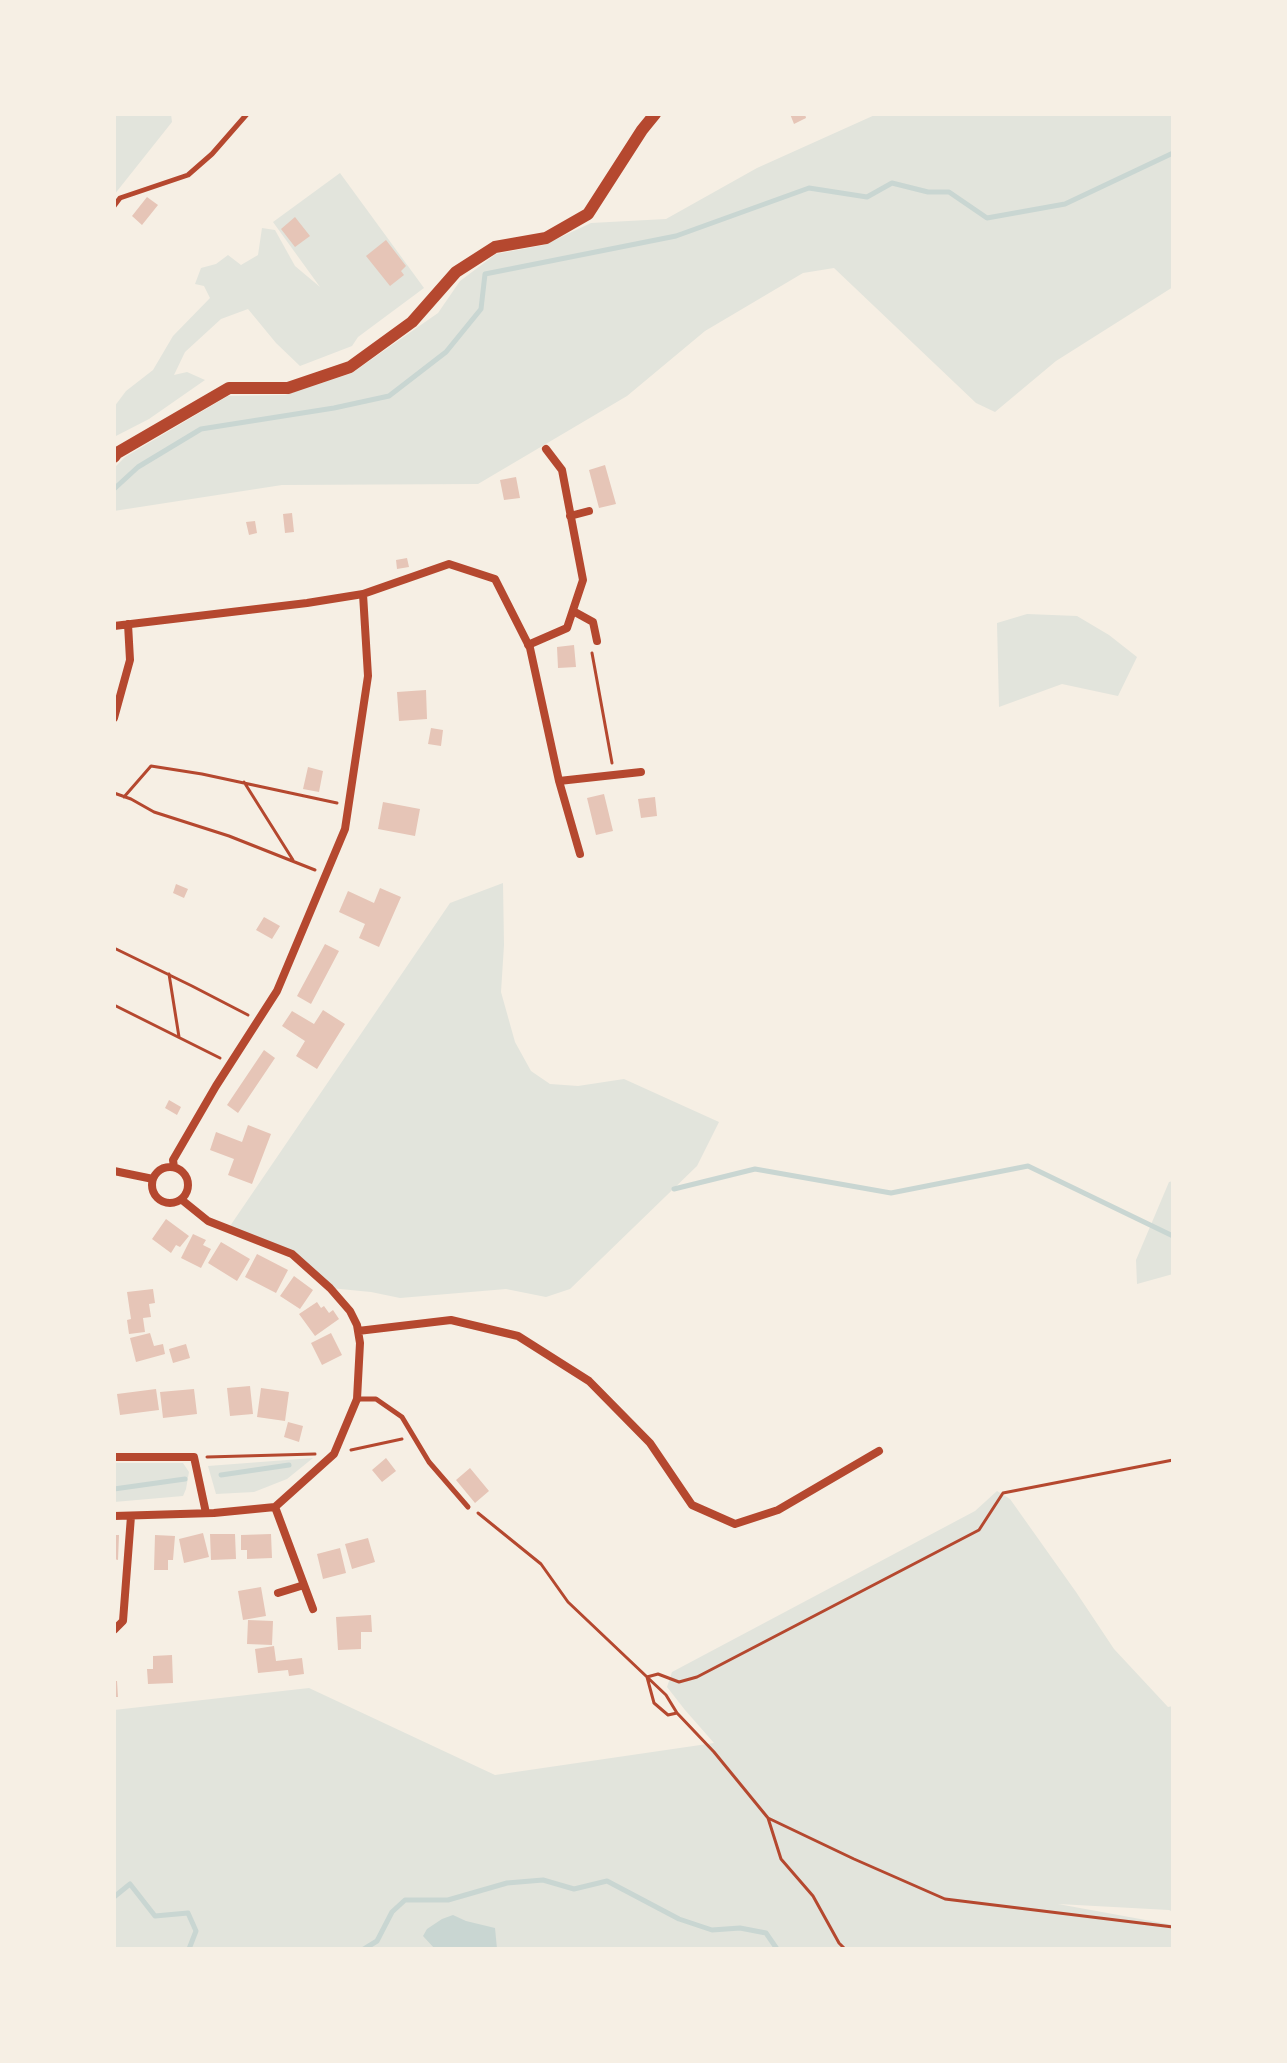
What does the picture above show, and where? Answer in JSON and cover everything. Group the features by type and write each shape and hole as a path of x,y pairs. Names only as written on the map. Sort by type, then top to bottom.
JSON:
{"street":[{"path":"114,457 229,388 288,388 350,367 412,322 456,272 495,247 546,238 588,214 655,114"},
{"path":"528,645 567,628 583,580 562,470 546,449"},
{"path":"570,516 589,511"},
{"path":"114,626 363,594 449,564 495,579 528,645 559,781 580,854"},
{"path":"174,1167 173,1160 277,991 345,829 368,676 363,594"},
{"path":"573,611 593,622 597,641"},
{"path":"115,713 130,660 128,624"},
{"path":"559,781 641,772"},
{"path":"174,1167 184,1173 189,1184 188,1191 182,1200 171,1204 159,1200 153,1191 153,1179 159,1171 174,1167"},
{"path":"114,1171 153,1179"},
{"path":"114,1516 275,1507 334,1454 357,1399 358,1331 350,1311 330,1288 292,1254 208,1221 182,1200"},
{"path":"358,1331 451,1320 518,1336 589,1381 650,1443 692,1505 735,1524 778,1510 879,1451"},
{"path":"114,1457 194,1457 206,1513"},
{"path":"275,1507 313,1609"},
{"path":"114,1630 123,1621 131,1516"},
{"path":"278,1593 304,1585"}],"lane":[{"path":"114,206 120,198 188,175 212,154 247,114"},
{"path":"357,1399 376,1399 402,1417 429,1462 468,1507"}],"path":[{"path":"597,641 591,644 614,775"},
{"path":"124,797 151,766 244,782 348,806"},
{"path":"244,782 295,862"},
{"path":"114,793 154,812 229,836 326,874"},
{"path":"114,948 258,1020"},
{"path":"169,974 179,1038"},
{"path":"114,1005 231,1064"},
{"path":"194,1457 334,1454 413,1437"},
{"path":"647,1677 658,1674 679,1682 697,1677 979,1530 1003,1493 1173,1460"},
{"path":"468,1507 541,1564 568,1602 666,1695 677,1713 714,1752 768,1818 781,1859 813,1896 845,1949"},
{"path":"647,1677 654,1703 668,1715 677,1713"},
{"path":"768,1818 945,1899 1173,1927"}],"shaded area":[{"path":"114,114 171,114 172,122 114,195"},
{"path":"877,114 1173,114 1173,287 1056,361 995,412 976,403 834,268 803,273 705,331 627,396 478,484 282,485 114,511 114,468 125,457 228,396 285,395 352,373 438,313 460,281 496,254 544,245 591,223 666,219 757,168"},
{"path":"340,173 424,288 358,337 352,346 300,366 248,309 221,319 185,352 174,375 187,372 205,380 149,419 114,437 114,407 126,391 153,370 173,336 210,298 204,286 195,284 201,268 216,264 228,255 241,265 258,255 262,228 275,230 295,266 320,287 273,222"},
{"path":"1027,614 1077,616 1137,657 1118,696 1062,684 999,707 997,623"},
{"path":"503,883 501,992 515,1042 531,1071 550,1084 578,1086 624,1079 719,1122 697,1166 570,1289 546,1297 506,1289 400,1298 330,1288 292,1254 228,1229 450,903"},
{"path":"1173,1181 1173,1274 1137,1284 1136,1260 1169,1182"},
{"path":"313,1458 287,1479 254,1492 216,1494 208,1466"},
{"path":"114,1463 183,1463 189,1472 186,1489 183,1496 114,1502"},
{"path":"997,1491 1010,1499 1114,1649 1168,1707 1173,1706 1173,1912 1058,1904 1173,1925 1173,1949 114,1947 114,1710 309,1688 495,1775 714,1743 667,1687 672,1672 975,1511"},
{"path":"453,1915 495,1928 497,1949 435,1949 423,1936 427,1929"}],"building":[{"path":"790,114 805,114 806,118 794,124"},
{"path":"147,197 158,205 142,225 132,216"},
{"path":"295,217 310,236 295,247 281,229"},
{"path":"386,240 406,266 401,271 404,275 390,286 366,256"},
{"path":"605,465 616,504 599,508 589,470"},
{"path":"516,477 520,498 504,500 500,480"},
{"path":"292,513 294,532 285,533 283,514"},
{"path":"255,521 257,533 249,535 246,522"},
{"path":"407,558 409,567 397,569 396,560"},
{"path":"574,645 576,667 558,668 557,647"},
{"path":"426,690 427,719 399,721 397,692"},
{"path":"431,728 443,730 441,746 428,744"},
{"path":"308,767 323,771 319,792 303,789"},
{"path":"604,794 613,831 596,835 587,798"},
{"path":"655,797 657,816 641,818 638,799"},
{"path":"383,802 420,809 415,836 378,829"},
{"path":"176,884 188,889 184,898 173,893"},
{"path":"380,888 401,897 379,947 359,938 365,924 339,912 348,891 374,903"},
{"path":"264,917 280,926 272,939 256,930"},
{"path":"325,944 339,951 311,1004 297,996"},
{"path":"323,1010 345,1024 317,1069 296,1056 305,1041 282,1026 292,1011 314,1024"},
{"path":"264,1050 275,1058 238,1113 227,1105"},
{"path":"169,1100 181,1107 177,1115 165,1108"},
{"path":"248,1125 271,1134 252,1184 228,1175 234,1159 210,1150 216,1132 242,1142"},
{"path":"166,1219 189,1236 171,1253 152,1239"},
{"path":"193,1234 206,1240 203,1245 211,1249 201,1268 181,1258"},
{"path":"221,1242 250,1259 237,1281 208,1263"},
{"path":"257,1254 288,1270 276,1293 245,1277"},
{"path":"294,1276 313,1290 300,1309 280,1296"},
{"path":"153,1289 155,1303 149,1304 151,1317 143,1318 145,1332 129,1334 127,1320 131,1319 127,1292"},
{"path":"317,1302 329,1313 333,1310 339,1319 315,1336 299,1314"},
{"path":"150,1333 154,1346 163,1344 165,1354 136,1362 130,1338"},
{"path":"331,1333 342,1355 322,1365 311,1343"},
{"path":"186,1344 190,1358 173,1363 169,1349"},
{"path":"250,1386 253,1414 230,1416 227,1388"},
{"path":"261,1388 289,1392 285,1421 257,1417"},
{"path":"156,1389 159,1410 120,1415 117,1394"},
{"path":"194,1389 197,1414 163,1418 160,1392"},
{"path":"288,1422 303,1426 299,1442 284,1437"},
{"path":"386,1458 396,1471 382,1482 372,1470"},
{"path":"470,1468 489,1491 475,1503 456,1480"},
{"path":"203,1533 209,1557 184,1563 179,1539"},
{"path":"210,1534 235,1534 236,1559 211,1560"},
{"path":"271,1534 272,1558 247,1559 247,1550 241,1550 241,1535"},
{"path":"114,1535 119,1535 118,1560 114,1559"},
{"path":"155,1535 175,1536 173,1560 168,1560 168,1570 154,1570"},
{"path":"368,1538 375,1562 352,1569 345,1544"},
{"path":"340,1548 346,1573 323,1579 317,1554"},
{"path":"261,1587 266,1616 243,1620 238,1591"},
{"path":"371,1615 372,1632 361,1632 361,1649 338,1650 336,1617"},
{"path":"248,1620 273,1621 272,1645 247,1644"},
{"path":"274,1646 276,1661 302,1658 304,1674 289,1676 288,1670 258,1673 255,1649"},
{"path":"172,1655 173,1683 148,1684 147,1669 153,1669 153,1656"},
{"path":"114,1681 117,1681 118,1697 114,1697"}],"waterway":[{"path":"114,489 138,467 201,429 389,396 446,352 481,309 485,274 676,236 809,188 867,197 892,183 928,192 949,192 987,218 1065,204 1173,153"},
{"path":"674,1189 755,1169 891,1193 1028,1166 1173,1236"},
{"path":"221,1475 289,1465"},
{"path":"114,1489 185,1479"},
{"path":"364,1949 377,1941 392,1912 405,1900 448,1900 507,1883 543,1880 574,1889 607,1881 679,1919 712,1930 740,1928 766,1933 777,1949"},
{"path":"114,1897 130,1884 155,1916 188,1913 196,1931 189,1949"}]}
